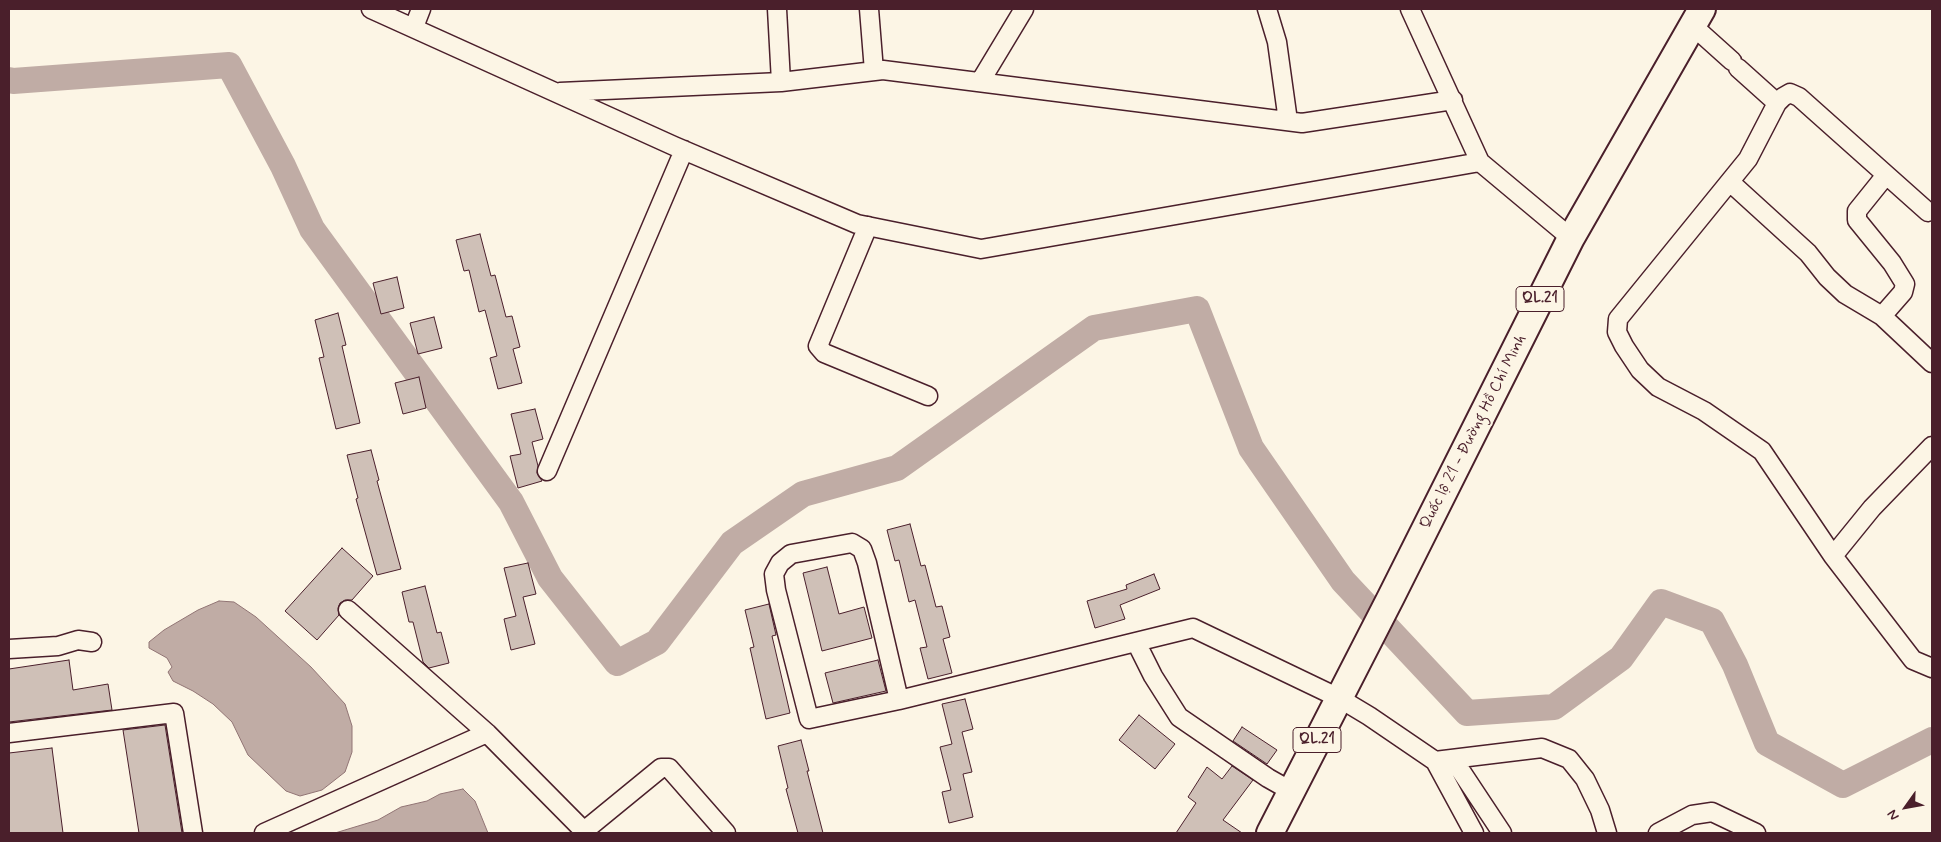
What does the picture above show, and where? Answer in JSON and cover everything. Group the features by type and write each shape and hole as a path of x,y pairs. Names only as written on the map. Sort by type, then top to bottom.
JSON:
{"highway":[{"name":"Quốc lộ 21 - Đường Hồ Chí Minh","path":"1270,833 1571,238 1697,17"}],"street":[{"path":"371,9 684,150 857,224 981,249 1480,162"},
{"path":"414,27 421,9"},
{"path":"777,9 781,82"},
{"path":"868,9 874,71"},
{"path":"980,82 1024,9"},
{"path":"1266,9 1277,42 1288,121"},
{"path":"1410,9 1480,162 1571,238"},
{"path":"1697,17 1735,64 1777,103"},
{"path":"557,92 781,82 883,70 1302,123 1453,100"},
{"path":"1928,212 1799,97 1790,93 1777,103 1748,159 1618,319 1617,332 1640,370 1658,387 1704,410 1762,451 1833,556 1912,660 1932,668"},
{"path":"547,471 684,150"},
{"path":"1882,316 1903,292 1905,284 1892,263 1856,220 1857,211 1886,175"},
{"path":"1730,182 1808,253 1845,294 1882,316 1932,363"},
{"path":"868,226 818,346 824,353 928,396"},
{"path":"1833,556 1872,508 1932,446"},
{"path":"899,700 867,563 862,549 852,543 791,554 780,562 774,574 776,590 809,719 899,700 1192,628 1339,698 1435,761 1474,833"},
{"path":"348,610 487,733 585,832 662,768 669,768 726,833"},
{"path":"9,649 58,646 78,640 92,642"},
{"path":"1136,642 1153,676 1179,717 1268,778 1291,791"},
{"path":"9,733 174,714 193,833"},
{"path":"264,833 487,733"},
{"path":"1435,761 1542,748 1569,759 1585,778 1600,810 1607,833"},
{"path":"1453,759 1502,833"},
{"path":"1658,833 1692,815 1712,812 1756,833"}],"shaded area":[{"path":"219,601 234,602 256,617 311,667 345,704 352,726 352,752 345,772 322,790 300,796 286,791 248,755 232,722 213,704 173,681 168,672 172,667 167,658 149,648 149,642 164,630 198,610"},
{"path":"463,789 475,801 488,833 335,833 378,820 401,807 427,801 440,794"}],"building":[{"path":"480,234 491,276 495,275 506,317 512,316 520,347 513,349 522,383 498,389 490,358 497,356 485,310 479,312 469,270 464,271 456,240"},
{"path":"397,277 404,308 381,314 373,283"},
{"path":"338,313 346,345 342,346 360,423 336,429 319,358 324,357 315,320"},
{"path":"434,317 442,348 418,354 410,323"},
{"path":"419,377 426,408 403,414 395,383"},
{"path":"535,409 543,439 532,442 538,466 537,473 542,481 518,488 510,456 521,454 511,414"},
{"path":"371,450 379,480 377,481 401,569 377,575 356,499 358,498 347,455"},
{"path":"910,524 921,566 925,565 936,607 942,606 950,637 943,639 952,673 928,679 920,648 927,647 915,600 909,602 899,560 895,561 887,530"},
{"path":"342,548 373,576 352,600 345,600 340,603 338,608 339,615 317,640 285,611"},
{"path":"528,563 536,594 523,597 535,644 511,650 504,619 516,616 504,568"},
{"path":"827,567 839,614 864,607 872,638 822,651 803,573"},
{"path":"1154,574 1160,589 1120,605 1125,619 1095,628 1087,601 1127,589 1126,585"},
{"path":"425,586 437,633 441,632 449,663 429,668 423,662 413,622 409,622 402,592"},
{"path":"769,604 776,635 772,636 790,713 766,719 750,648 754,647 745,610"},
{"path":"69,660 73,690 108,684 112,710 9,722 9,669"},
{"path":"878,660 886,691 833,703 825,673"},
{"path":"965,699 973,729 962,732 972,772 963,774 973,817 949,823 942,792 951,790 940,747 952,744 942,704"},
{"path":"1139,715 1175,744 1155,769 1119,740"},
{"path":"165,725 182,833 139,833 123,730"},
{"path":"1242,727 1277,750 1267,764 1233,741"},
{"path":"801,740 823,833 798,833 786,789 788,788 778,746"},
{"path":"52,748 63,833 9,833 9,753"},
{"path":"1232,766 1253,780 1223,820 1242,833 1176,833 1196,803 1188,797 1207,767 1222,779"}],"waterway":[{"path":"9,80 229,65 283,166 312,229 511,502 550,578 617,663 657,642 732,543 803,494 897,468 1094,328 1197,309 1251,448 1343,581 1467,713 1554,707 1621,658 1661,602 1712,621 1735,665 1767,743 1843,785 1932,740"}]}
